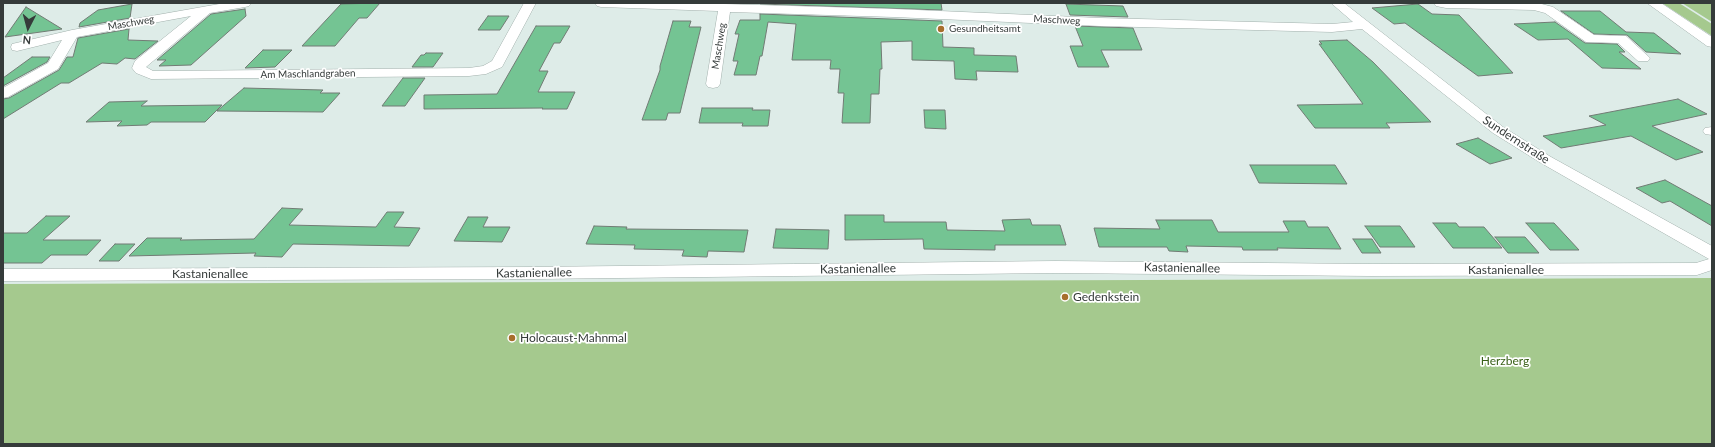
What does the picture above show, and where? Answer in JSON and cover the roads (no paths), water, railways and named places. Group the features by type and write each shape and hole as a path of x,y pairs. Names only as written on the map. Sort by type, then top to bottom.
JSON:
{"street":[{"name":"Maschweg","path":"17,47 72,34 245,3"},
{"name":"Am Maschlandgraben","path":"206,10 140,64 139,68 151,75 469,72 486,70 497,64 530,3"},
{"name":"Maschweg","path":"602,3 1100,22 1324,27 1364,25"},
{"path":"1008,3 1011,18"},
{"name":"Sundernstraße","path":"1337,3 1498,130 1546,160 1712,254"},
{"path":"1440,3 1534,6 1549,10 1591,39 1621,39 1643,58"},
{"path":"1653,3 1712,43"},
{"name":"Maschweg","path":"713,84 725,8"},
{"path":"3,94 53,66 72,34"},
{"name":"Kastanienallee","path":"3,275 526,273 1055,266 1371,270 1697,269 1712,264"}],"place":[{"name":"Gesundheitsamt","path":"941,29"},
{"name":"Gedenkstein","path":"1065,297"},
{"name":"Holocaust-Mahnmal","path":"512,338"}],"park label":[{"name":"Herzberg","path":"1505,361"}]}
